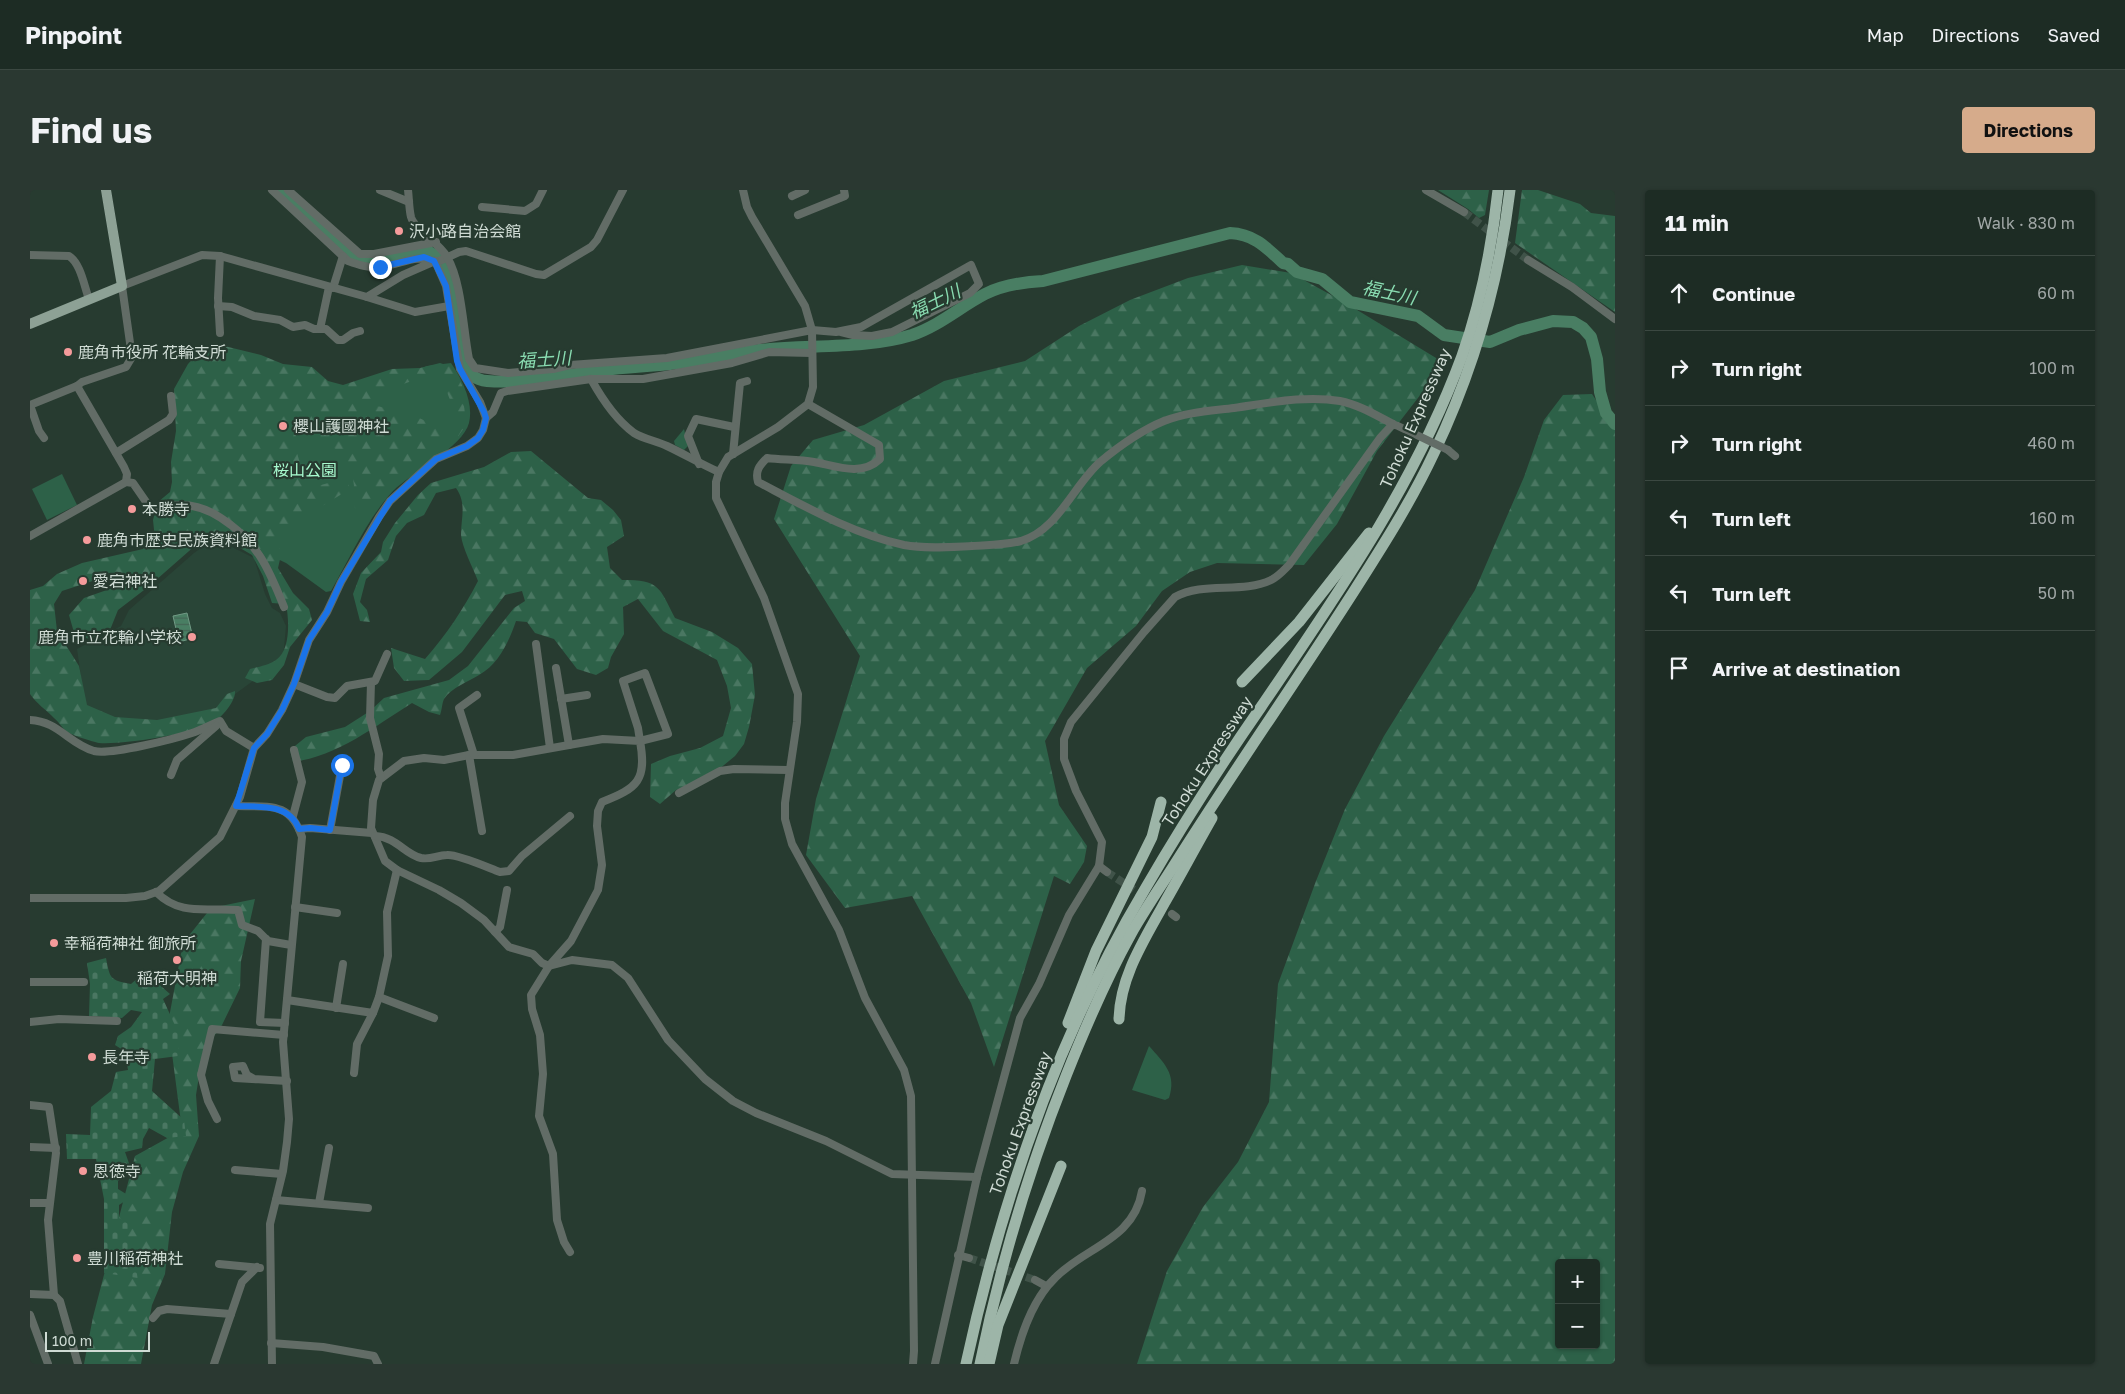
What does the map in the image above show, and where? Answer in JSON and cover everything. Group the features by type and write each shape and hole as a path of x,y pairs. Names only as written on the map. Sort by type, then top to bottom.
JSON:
{"highway":[{"name":"Tohoku Expressway","path":"980,1364 1004,1264 1045,1130 1089,1019 1132,932 1260,732 1336,620 1407,504 1434,453 1474,356 1482,287 1495,221 1498,190"},
{"name":"Tohoku Expressway","path":"966,1364 995,1245 1033,1127 1079,1015 1126,920 1223,763 1352,572 1400,491 1436,416 1461,356 1477,328 1495,280 1510,190"},
{"path":"1242,682 1299,622 1400,491"},
{"path":"1119,1019 1124,982 1147,934 1260,732"},
{"path":"1033,1127 1075,1002 1096,950 1152,837 1161,802"},
{"path":"989,1364 998,1325 1061,1166"}],"main road":[{"path":"30,324 122,286 106,190"}],"street":[{"path":"272,190 348,261 363,266 380,267 424,257 441,260 455,277 469,358 475,368 508,373 553,369 570,365 667,358 812,330 872,336 892,332 970,293 979,284 971,265 861,327 841,332"},
{"path":"288,190 360,254 374,254 436,242"},
{"path":"380,190 409,202"},
{"path":"30,898 126,898 145,896 156,892 220,837 236,806 254,748 267,734 294,684 309,640 327,612 341,582 390,501 436,459 467,446 478,438 483,430 486,418 480,402 460,369 441,260 436,242 414,223 411,216 408,190"},
{"path":"482,208 525,211 536,204 543,190"},
{"path":"367,297 403,275 459,252 472,252 544,275 591,247 597,240 623,190"},
{"path":"743,190 747,207 752,217 799,294 812,330 813,387 808,404 778,427 732,454 719,472 716,482 716,498 764,598 798,694 797,722 788,770 785,811 792,844 839,930 865,998 904,1070 911,1096 913,1364"},
{"path":"792,196 805,190"},
{"path":"798,215 846,196 844,190"},
{"path":"1426,190 1464,212"},
{"path":"30,255 69,256 76,264 89,299"},
{"path":"44,438 39,431 30,405 77,386 82,382 126,367 130,363 132,357 122,286 202,255 220,256 331,288 358,293 415,312 449,306"},
{"path":"220,256 218,306 220,333"},
{"path":"320,329 331,288 343,256"},
{"path":"1528,260 1572,287 1615,319"},
{"path":"218,306 232,307 254,316 280,320 293,327 305,325 314,330 326,329 338,340 343,340 350,334 360,331"},
{"path":"486,418 493,412 503,392 590,379 643,379 732,363 769,352 811,352"},
{"path":"590,379 606,406 634,432 666,445 699,464 719,472"},
{"path":"732,454 740,383 747,381"},
{"path":"77,386 127,474 126,482"},
{"path":"116,453 169,420 173,414 171,396"},
{"path":"808,404 879,445 880,459 873,466 843,469 813,462 767,458 759,466 756,474 758,482 815,512 886,540 905,545 990,545 1021,540 1046,527 1099,463 1128,442 1162,422 1186,414 1264,403 1319,400 1339,401 1357,406 1448,450 1455,456"},
{"path":"699,464 688,436 696,420 734,427"},
{"path":"935,1364 958,1254 1020,1018 1039,984 1069,915 1099,866 1102,842 1076,791 1064,759 1064,739 1071,722 1175,597 1200,590 1246,587 1272,580 1281,573 1289,565 1380,438 1395,425"},
{"path":"30,536 126,482 133,483 151,509 180,505 195,506 212,512 239,530 259,552 271,574 284,607"},
{"path":"536,644 550,748"},
{"path":"294,684 335,698 347,686 375,681 387,654"},
{"path":"556,668 568,744"},
{"path":"570,1252 564,1242 558,1220 553,1154 539,1116 543,1074 540,1035 532,1009 531,995 549,966 571,941 598,890 602,866 597,826 598,811 602,802 619,796 633,786 643,772 644,761 640,741 638,728 623,680 645,672 668,734 640,741 603,739 513,755 472,755 444,760 424,758 404,761 381,778 373,800 374,834 385,861 397,870 439,890 461,904 484,920 509,947 533,954 542,963 549,966 572,960 612,965 628,978 668,1040 705,1080 734,1101 756,1113 833,1144 892,1174 913,1173 977,1177"},
{"path":"371,682 370,718 377,745 378,769 381,778"},
{"path":"561,699 587,695"},
{"path":"477,696 459,708 472,755 482,831"},
{"path":"30,720 44,721 74,741 95,751 111,751 157,742 192,733 220,721 226,731 254,748"},
{"path":"171,775 177,760 212,728 222,724"},
{"path":"293,816 302,782 294,750"},
{"path":"330,830 342,765"},
{"path":"679,792 720,771 734,769 788,770"},
{"path":"236,806 283,810 293,816 302,837 284,1035 289,1119 282,1174 270,1224 272,1364"},
{"path":"299,829 310,828 384,836 418,857 430,859 448,854 500,872 509,871 522,856 570,816"},
{"path":"1099,866 1107,872"},
{"path":"354,1073 357,1044 379,998 388,956 387,912 397,870"},
{"path":"495,932 500,926 507,890"},
{"path":"156,892 164,901 181,908 238,910 242,925 258,931 268,941 291,945"},
{"path":"295,907 337,913"},
{"path":"266,939 260,1022 285,1023"},
{"path":"336,1008 343,964"},
{"path":"30,982 84,982"},
{"path":"379,998 434,1018"},
{"path":"287,1000 373,1013"},
{"path":"30,1022 58,1019 117,1021"},
{"path":"217,1119 208,1101 201,1075 212,1028 284,1035"},
{"path":"254,1079 287,1081"},
{"path":"30,1104 49,1107 56,1148 49,1203 50,1253 54,1295 60,1301 78,1364"},
{"path":"30,1147 56,1148"},
{"path":"319,1204 329,1148"},
{"path":"235,1170 282,1174"},
{"path":"1014,1364 1026,1322 1046,1286 1056,1276 1120,1232 1134,1212 1142,1191"},
{"path":"276,1200 368,1208"},
{"path":"30,1203 49,1203"},
{"path":"958,1254 969,1258"},
{"path":"219,1264 270,1268"},
{"path":"214,1364 242,1282 258,1267"},
{"path":"1034,1280 1046,1286"},
{"path":"30,1294 54,1295"},
{"path":"153,1318 159,1311 167,1308 231,1314"},
{"path":"30,1315 41,1339 48,1364"},
{"path":"271,1343 323,1347 374,1356 378,1364"}],"shaded area":[{"name":"鹿角市立花輪小学校","path":"220,541 254,558 265,594 272,608 280,613 286,626 283,659 212,711 112,731 87,719 77,649 121,626 129,610 194,553 208,543"},
{"path":"187,613 193,638 179,642 173,616"}],"green space":[{"path":"1438,190 1489,190 1485,215 1479,218"},
{"path":"1522,190 1538,190 1580,204 1591,213 1615,216 1615,312 1515,243"},
{"path":"1242,265 1291,273 1344,302 1441,361 1421,394 1377,451 1337,524 1304,565 1217,563 1190,572 1162,591 1136,626 1087,668 1045,741 1059,805 1087,846 1084,862 1070,884 1054,876 994,1067 971,1003 912,896 845,908 806,855 816,799 860,656 774,519 791,466 813,440 864,425 944,381 1025,361 1079,326 1130,300 1188,278"},
{"path":"220,345 261,355 283,364 312,367 328,381 343,385 392,369 420,368 440,363 452,367 462,385 466,425 457,438 456,419 441,377 423,378 408,382 378,399 377,406 414,416 430,423 447,434 447,442 385,489 364,510 355,508 352,493 354,486 353,478 342,453 324,442 314,439 310,432 304,430 296,434 298,457 304,470 314,480 321,485 347,478 349,485 345,492 290,526 277,540 281,555 278,568 293,593 309,609 312,620 290,647 284,665 272,680 257,683 245,678 250,669 273,662 281,655 287,642 288,634 286,604 272,603 263,576 252,555 218,535 205,537 148,587 118,610 110,630 91,639 75,636 69,615 84,598 124,584 127,575 120,572 62,591 54,604 57,631 79,666 87,705 115,717 157,720 216,708 227,694 235,691 230,706 222,715 213,723 199,728 138,741 99,743 78,737 65,730 30,694 30,590 43,586 57,574 82,563 143,549 155,539 153,520 158,502 170,492 172,482 171,462 176,431 174,389 188,364 201,350"},
{"name":"桜山公園","path":"451,363 463,384 470,407 469,423 465,432 447,450 393,491 367,526 331,591 326,592 286,563 265,553 180,455 427,366"},
{"path":"1592,394 1615,429 1615,1364 1137,1364 1167,1271 1203,1207 1238,1162 1269,1102 1278,984 1345,809 1384,736 1475,590 1524,477 1544,420 1563,395"},
{"path":"684,429 688,446 684,450 675,445 674,441"},
{"path":"531,451 588,498 601,500 621,520 624,536 607,547 610,568 622,580 635,580 657,587 675,618 712,632 738,648 752,664 755,695 744,744 735,756 707,779 676,790 660,804 650,797 651,764 670,756 700,748 723,736 731,708 727,686 717,660 663,631 638,599 623,607 624,634 611,657 608,668 596,675 577,669 554,639 535,633 527,622 516,621 498,658 475,678 447,695 443,701 440,715 429,712 412,703 341,747 310,759 293,762 290,750 306,737 345,727 370,711 384,698 449,680 468,666 514,608 525,601 522,591 505,595 462,652 429,680 404,681 394,668 391,648 425,659 454,622 478,581 462,540 463,511 456,488 436,493 424,515 407,523 396,536 388,560 366,579 360,602 367,610 370,622 360,621 353,594 361,573 381,552 383,542 395,523 418,495 431,483 484,467 511,452"},
{"path":"62,474 77,505 47,520 32,489"},
{"path":"255,899 241,961 240,988 222,1025 203,1051 196,1095 199,1136 183,1172 172,1212 165,1274 152,1305 141,1364 84,1364 93,1317 135,1156 182,1130 168,1023 183,943 211,908"},
{"path":"106,958 110,974 115,980 131,984 145,972 170,994 163,999 178,1032 178,1056 155,1059 152,1091 184,1120 186,1136 167,1138 149,1128 143,1139 142,1148 125,1152 131,1169 118,1181 118,1189 131,1197 119,1205 119,1218 131,1225 127,1236 138,1278 104,1273 104,1199 96,1159 67,1159 66,1134 90,1135 91,1107 111,1091 116,1072 128,1070 126,1052 115,1045 118,1036 131,1027 142,1012 131,1010 122,1018 89,1016 90,984 87,963"},
{"path":"1149,1046 1168,1069 1170,1075 1171,1090 1169,1098 1165,1100 1132,1090"}],"waterway":[{"name":"福士川","path":"281,190 351,256 367,261 382,260 420,250 431,253 441,263 451,282 464,364 473,376 483,380 501,382 530,380 603,370 679,363 750,351 853,345 893,340 931,327 976,299 999,288 1043,281 1230,233 1246,236 1259,242 1283,263 1288,264 1297,272 1322,279 1350,302 1418,316 1444,335 1490,342 1519,330 1553,321 1573,322 1583,328 1591,337 1597,359 1600,392 1606,413 1615,424"}],"tunnel":[{"path":"1464,212 1528,260"},
{"path":"1107,872 1145,897"},
{"path":"969,1258 1035,1280"}],"place":[{"name":"沢小路自治会館","path":"399,231"},
{"name":"鹿角市役所 花輪支所","path":"68,352"},
{"name":"櫻山護國神社","path":"283,426"},
{"name":"本勝寺","path":"132,509"},
{"name":"鹿角市歴史民族資料館","path":"87,540"},
{"name":"愛宕神社","path":"83,581"},
{"name":"鹿角市立花輪小学校","path":"192,637"},
{"name":"幸稲荷神社 御旅所","path":"54,943"},
{"name":"稲荷大明神","path":"177,960"},
{"name":"長年寺","path":"92,1057"},
{"name":"恩徳寺","path":"83,1171"},
{"name":"豊川稲荷神社","path":"77,1258"}],"route":[{"path":"342,765 330,830 299,829 293,816 283,810 236,806 254,748 267,734 282,710 294,684 309,640 327,612 341,582 390,501 436,459 467,446 478,438 483,430 486,418 480,402 457,361 446,286 444,278 434,261 424,257 380,267"}]}
